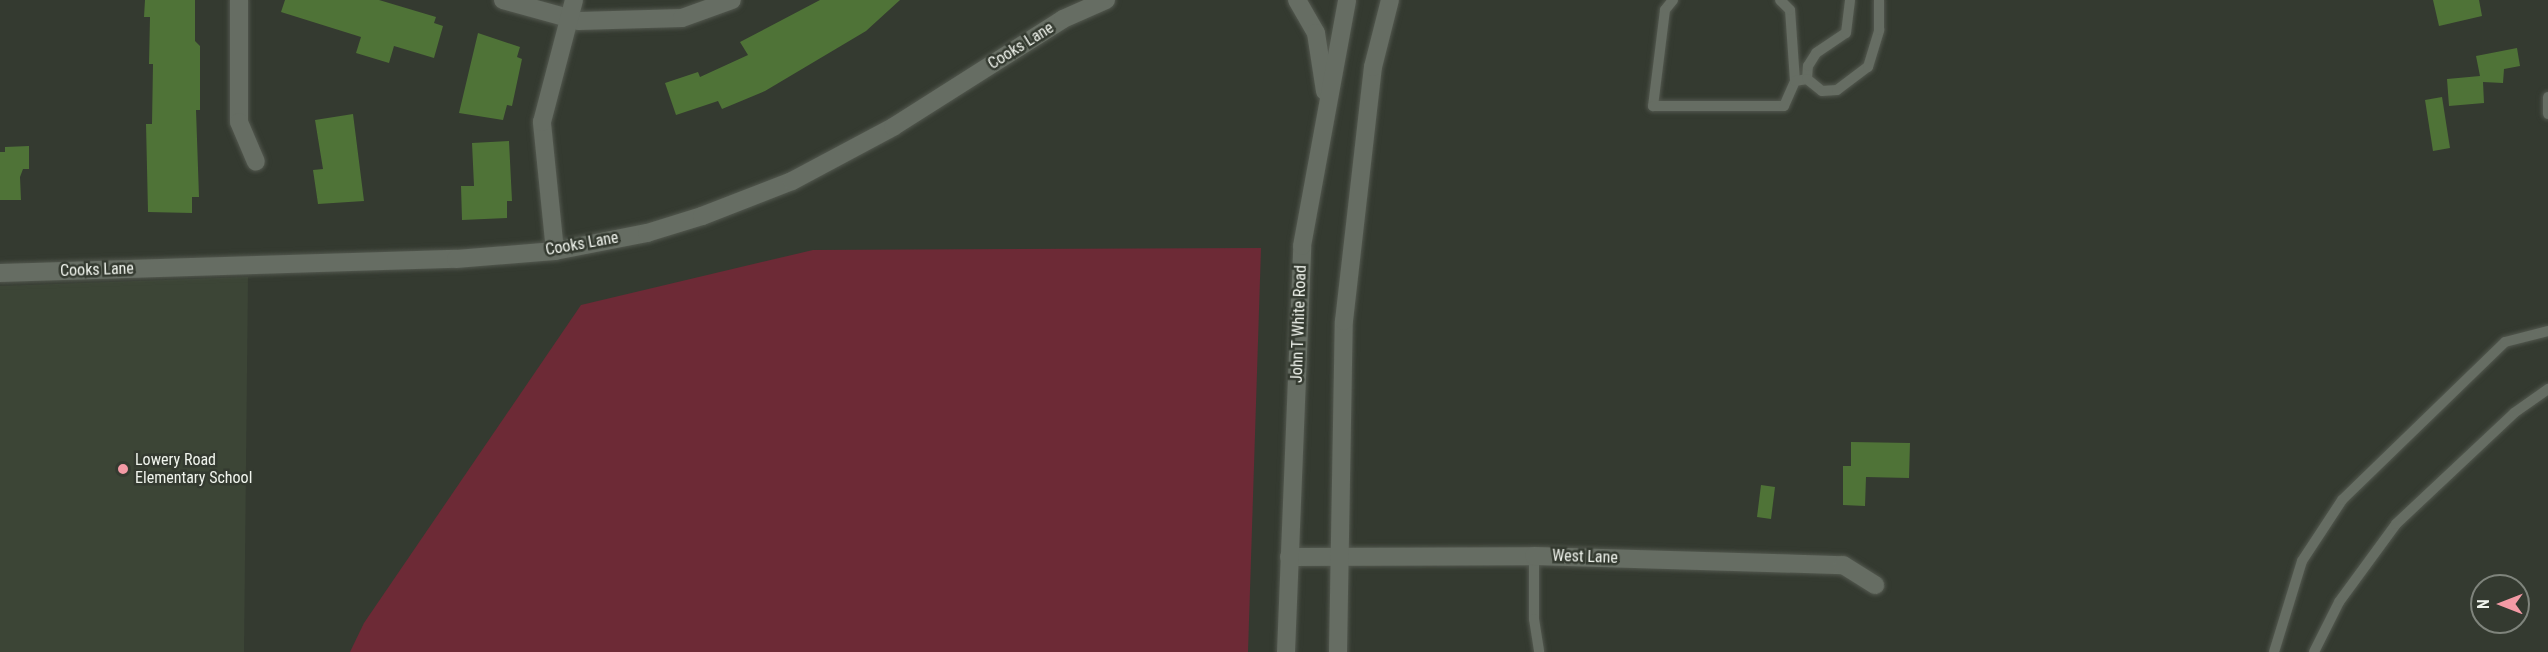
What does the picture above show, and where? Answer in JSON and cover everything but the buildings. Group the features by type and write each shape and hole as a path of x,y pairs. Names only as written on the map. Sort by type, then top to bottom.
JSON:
{"street":[{"path":"239,0 239,122 256,162"},
{"path":"503,0 568,20 682,18 732,0"},
{"path":"555,251 542,122 574,0"},
{"name":"Cooks Lane","path":"0,273 456,259 555,251 691,219 792,181 893,127 1063,19 1106,0"},
{"path":"1297,0 1316,33 1327,116"},
{"name":"John T White Road","path":"1286,652 1302,246 1347,0"},
{"path":"1338,652 1346,298 1373,67 1390,0"},
{"name":"West Lane","path":"1289,557 1534,556 1843,566 1875,585"}],"lane":[{"path":"1673,0 1665,10 1653,106 1784,106 1795,81 1790,10 1780,0"},
{"path":"1807,79 1808,66 1816,53 1846,33 1850,0"},
{"path":"1795,81 1807,79 1822,91 1837,90 1868,67 1879,30 1879,0"},
{"path":"2548,97 2548,114"},
{"path":"2274,652 2302,561 2342,500 2505,342 2548,331"},
{"path":"2314,652 2339,602 2396,524 2514,413 2548,389"},
{"path":"1534,556 1534,619 1539,652"}],"shaded area":[{"path":"1261,248 1248,652 350,652 364,623 581,305 813,250"},
{"name":"Lowery Road Elementary School","path":"248,277 244,652 0,652 0,286"}],"place":[{"name":"Lowery Road Elementary School","path":"123,469"}]}
